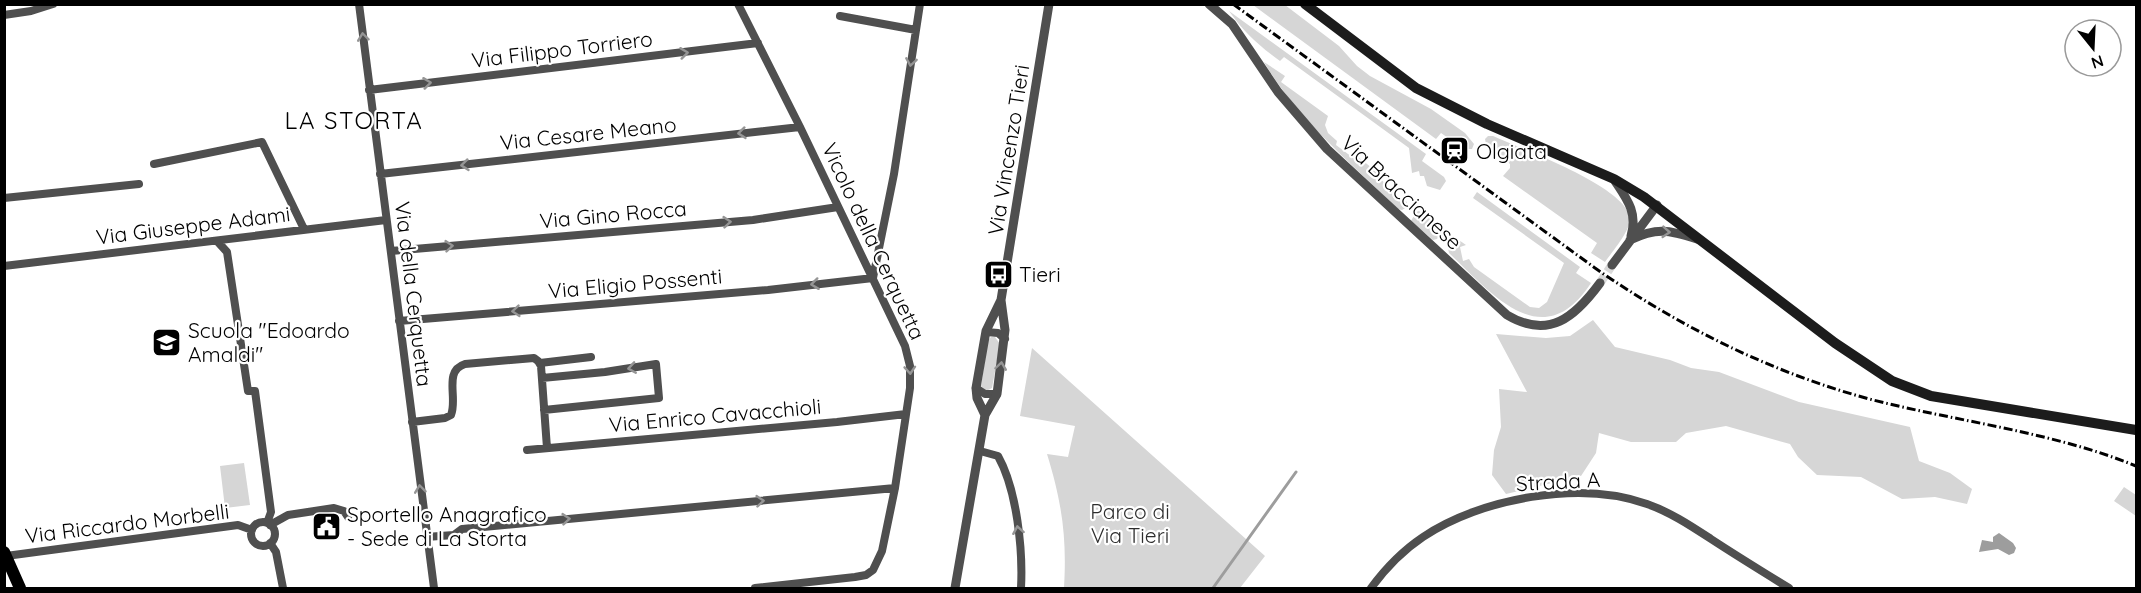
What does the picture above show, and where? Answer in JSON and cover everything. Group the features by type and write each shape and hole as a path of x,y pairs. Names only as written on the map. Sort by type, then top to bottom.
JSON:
{"main road":[{"path":"1305,4 1416,88 1487,124 1614,178 1657,206 1835,343 1892,381 1931,396 2136,430"},
{"path":"5,554 20,588"}],"street":[{"path":"4,15 31,12 53,4"},
{"name":"Via della Cerquetta","path":"359,4 434,588"},
{"name":"Vicolo della Cerquetta","path":"738,4 905,346 911,380 894,488 882,551 876,565 868,573 855,578 755,588"},
{"path":"873,278 894,174 920,4"},
{"name":"Via Vincenzo Tieri","path":"985,415 976,394 976,388 986,332 1001,300 1049,4"},
{"name":"Via Braccianese","path":"1209,4 1232,24 1278,92 1327,149 1507,315 1518,321 1535,325 1559,322 1581,308 1600,283"},
{"path":"840,16 916,30"},
{"name":"Via Filippo Torriero","path":"369,90 758,43"},
{"name":"Via Cesare Meano","path":"380,174 800,127"},
{"path":"154,164 262,142 304,229"},
{"path":"1614,178 1632,206 1634,225 1630,240"},
{"path":"4,198 139,184"},
{"path":"1612,265 1657,206"},
{"name":"Via Gino Rocca","path":"391,251 753,220 838,207"},
{"name":"Via Giuseppe Adami","path":"4,266 386,220"},
{"path":"1630,240 1658,230 1673,231 1702,241"},
{"path":"217,241 227,252 248,391 255,391 272,512 269,524 275,533 270,543 263,546 256,543 252,537 252,530 258,524 269,524 288,515 334,508 344,511 348,517"},
{"name":"Via Eligio Possenti","path":"399,321 768,290 873,278"},
{"name":"Via Vincenzo Tieri","path":"955,588 985,415 997,394 1005,339 1001,300"},
{"path":"986,332 998,333 1005,339"},
{"path":"540,363 591,357"},
{"path":"412,422 445,418 451,415 453,374 462,364 536,359 540,363 542,378 547,448"},
{"path":"542,378 656,364 659,398 544,410"},
{"path":"976,388 985,394 997,394"},
{"name":"Via Enrico Cavacchioli","path":"527,450 906,414"},
{"path":"980,451 998,456 1006,477 1020,543 1021,588"},
{"path":"426,537 454,535 462,529 894,488"},
{"name":"Strada A","path":"1371,588 1401,554 1424,536 1450,522 1503,503 1574,494 1626,498 1654,506 1689,525 1789,588"},
{"name":"Via Riccardo Morbelli","path":"5,554 238,525 252,530"},
{"path":"270,543 276,552 283,588"}],"green space":[{"path":"1253,5 1285,5 1339,46 1357,66 1370,76 1431,109 1465,133 1474,144 1472,149 1464,149 1441,133 1436,139"},
{"path":"1229,11 1426,154 1422,161 1446,181 1440,190 1427,186 1424,176 1420,176 1419,171 1412,173 1409,148 1284,57 1280,61 1272,55 1246,32"},
{"path":"1264,62 1285,76 1281,82 1328,116 1325,125 1328,133 1337,141 1336,145 1356,160 1358,157 1381,175 1379,177 1401,201 1405,199 1407,207 1402,210 1398,209 1326,140 1293,103"},
{"path":"1488,136 1548,159 1593,181 1624,206 1630,218 1628,229 1605,262 1591,253 1597,243 1503,176 1510,168 1510,164 1486,144 1485,139"},
{"path":"1477,192 1580,267 1576,273 1591,283 1573,305 1554,315 1536,317 1518,311 1482,285 1449,253 1448,248 1456,238 1466,245 1460,247 1463,261 1469,259 1474,267 1530,307 1539,308 1547,302 1564,263 1473,198"},
{"path":"1419,211 1442,227 1442,232 1437,239 1433,240 1411,221"},
{"path":"1593,320 1615,347 1670,360 1691,368 1719,372 1799,402 1910,427 1919,461 1950,473 1972,489 1967,504 1935,497 1902,499 1861,477 1817,475 1798,457 1790,444 1726,426 1686,433 1676,442 1631,442 1599,433 1596,453 1581,476 1506,494 1492,475 1494,450 1501,427 1499,389 1527,392 1496,334 1546,338 1570,336"},
{"path":"995,337 1000,344 992,388 986,391 981,386 988,340"},
{"name":"Parco di Via Tieri","path":"1032,348 1265,556 1240,588 1064,588 1065,552 1062,520 1047,454 1068,457 1075,426 1020,416"},
{"path":"244,463 250,505 225,508 220,466"},
{"path":"2124,487 2136,495 2136,516 2114,501"}],"shaded area":[{"path":"1999,533 2013,543 2016,548 2014,553 2009,555 1998,549 1979,552 1982,540 1993,542 1993,537"}],"waterway":[{"path":"1213,588 1296,472"}],"tunnel":[{"path":"1600,283 1612,265"}],"railway":[{"path":"1233,4 1595,268 1627,290 1694,329 1763,362 1836,389 1906,408 2072,444 2136,466"}],"place":[{"name":"Olgiata","path":"1455,151"},
{"name":"Tieri","path":"998,274"},
{"name":"Scuola \"Edoardo Amaldi\"","path":"167,342"},
{"name":"Sportello Anagrafico - Sede di La Storta","path":"326,526"}],"district":[{"name":"LA STORTA","path":"354,120"}]}
